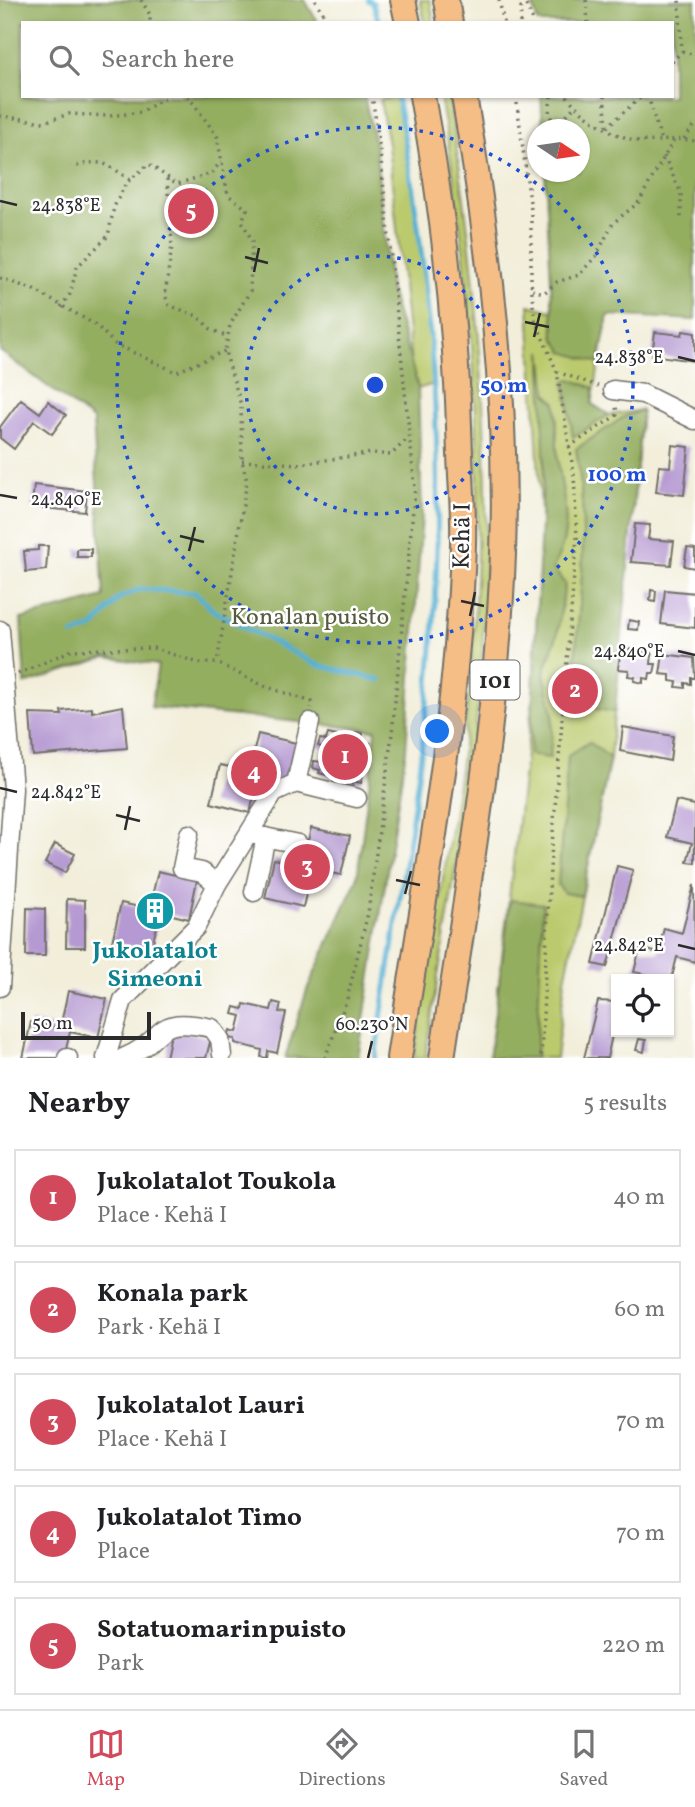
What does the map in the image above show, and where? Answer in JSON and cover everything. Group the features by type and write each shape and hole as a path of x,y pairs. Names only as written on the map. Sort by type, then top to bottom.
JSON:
{"highway":[{"path":"403,0 408,21"},
{"path":"446,0 450,21"},
{"name":"Kehä I","path":"399,1058 448,735 463,542 458,391 451,295 441,206 422,98"},
{"name":"Kehä I","path":"442,1058 489,738 503,552 500,390 493,298 464,98"}],"street":[{"path":"613,390 643,394 695,421"},
{"path":"0,630 13,789 0,987"},
{"path":"296,783 310,722"},
{"path":"106,1058 122,1000 197,927 217,884 257,835 274,793 296,783 357,798"},
{"path":"189,834 182,868 202,872 217,884"},
{"path":"257,835 298,845"},
{"path":"254,892 257,835"},
{"path":"123,1058 150,1042 164,1027 176,1022 212,1028 220,1039 222,1055"}],"path":[{"path":"141,0 150,15 150,21"},
{"path":"315,0 328,21"},
{"path":"499,0 504,21"},
{"path":"520,21 521,8 531,0"},
{"path":"586,0 588,21"},
{"path":"674,60 682,51 679,0"},
{"path":"526,5 533,21"},
{"path":"682,51 695,55"},
{"path":"0,116 44,122 69,114 130,114 153,108 166,98"},
{"path":"189,98 217,136 228,195 247,209 242,221 252,241 250,290 230,325 225,351 241,405 242,461 247,481 243,515 222,618 217,663"},
{"path":"325,1058 359,957 370,899 392,734 415,488 372,98"},
{"path":"516,98 531,210 534,317 557,372 574,475 577,538 550,869 541,1058"},
{"path":"551,98 549,113 552,120 561,121 575,106"},
{"path":"569,98 575,106 619,136 641,141 676,138 695,141"},
{"path":"604,98 607,127"},
{"path":"607,127 640,98"},
{"path":"649,98 661,140"},
{"path":"684,139 695,125"},
{"path":"532,290 544,293 557,282 579,275 596,256 613,223 638,203 676,138"},
{"path":"664,156 681,193 681,222"},
{"path":"61,307 70,294 77,267 108,236 114,207 130,180 149,164 177,184 212,173 222,160"},
{"path":"77,166 94,161 111,166 130,180"},
{"path":"167,178 172,246 165,295 169,305 197,316 211,329 227,337"},
{"path":"0,278 32,289 96,325 115,344 176,372 225,351"},
{"path":"557,372 613,390"},
{"path":"569,447 617,415"},
{"path":"242,461 298,464 373,453 391,454 409,437"},
{"path":"5,680 72,650 153,648 199,663 217,663 264,686 312,702 310,722"}],"green space":[{"name":"Konalan puisto","path":"0,0 305,0 317,21 21,21 21,98 364,98 375,143 390,289 418,387 422,515 406,750 358,1058 285,1058 308,987 357,879 376,730 151,707 158,665 106,657 25,684 21,619 104,597 93,420 0,351"},
{"path":"420,0 430,0 434,21 425,21"},
{"path":"531,0 695,0 695,320 608,315 599,363 564,352 554,337 546,182 590,182 590,119 542,119 541,98 674,98 674,21 537,21"},
{"path":"396,98 417,220 434,384 414,390 388,144 380,100"},
{"path":"440,98 448,98 475,297 484,431 486,566 479,687 467,793 425,1058 414,1058 464,739 476,578 476,417 464,256"},
{"path":"529,305 551,311 608,314 592,404 609,415 642,410 610,758 565,980 556,1058 490,1058 536,670 542,527"},
{"path":"542,351 547,394 556,403 558,464 566,522 560,552 553,568 565,584 557,635 544,673 553,714 550,758 530,755 544,461"},
{"path":"570,379 594,388 592,404 609,415 573,437 565,382"},
{"path":"642,410 615,712 571,705 583,545 583,513 576,449 624,417"},
{"path":"589,742 610,758 582,896 564,893 558,885 568,756"},
{"path":"510,900 543,904 536,1058 489,1058"}],"building":[{"path":"683,331 695,333 695,361 652,355 655,332 682,335"},
{"path":"21,399 40,413 48,401 66,415 52,434 34,421 14,449 0,438 0,427"},
{"path":"672,445 689,447 684,495 656,492 659,466 670,467"},
{"path":"34,485 87,491 85,512 32,507"},
{"path":"635,524 650,525 648,539 674,541 671,565 631,562"},
{"path":"38,546 48,546 46,570 26,572 24,551 38,550"},
{"path":"687,548 695,549 695,568 684,566"},
{"path":"77,549 91,549 91,557 77,557"},
{"path":"651,590 656,591 655,602 650,601"},
{"path":"665,590 695,593 695,628 661,624"},
{"path":"629,620 639,622 638,630 628,629"},
{"path":"621,648 652,653 651,664 656,664 649,679 643,678 643,683 634,681 635,677 628,676 629,670 618,669"},
{"path":"663,654 694,658 695,678 691,678 691,684 685,683 685,688 676,687 677,682 670,681 670,675 660,674"},
{"path":"123,706 127,748 33,756 30,714 62,715 61,711 92,708 92,712"},
{"path":"623,727 673,736 670,761 620,751"},
{"path":"356,732 363,733 361,741 370,743 361,783 353,781 352,788 346,786 348,780 319,773 320,770 313,768 314,761 321,762 325,748 318,746 320,739 326,740 328,734 354,740"},
{"path":"258,734 296,743 287,781 259,775 250,813 211,803 220,765 249,771"},
{"path":"676,801 695,805 695,863 687,862 692,843 667,837"},
{"path":"311,828 350,836 341,875 312,869 303,907 265,898 274,859 302,865"},
{"path":"55,844 75,854 65,873 45,863"},
{"path":"617,866 633,870 607,967 593,964"},
{"name":"Jukolatalot Simeoni","path":"158,871 197,880 189,919 160,912 151,951 112,942 121,903 149,909"},
{"path":"694,885 695,962 677,957 673,974 634,972 640,948 658,953 664,928 682,933"},
{"path":"67,899 85,900 85,947 66,947"},
{"path":"27,908 45,909 45,956 26,956"},
{"path":"68,991 107,999 98,1038 70,1032 64,1058 23,1058 31,1022 60,1028"},
{"path":"598,1001 611,1002 612,1037 607,1058 584,1058"},
{"path":"273,1002 281,1004 279,1012 286,1013 277,1053 268,1051 267,1058 261,1057 262,1050 235,1043 235,1039 228,1038 230,1030 237,1032 241,1016 233,1014 235,1007 243,1009 244,1004 271,1010"},
{"path":"172,1029 211,1038 206,1058 166,1058"},
{"path":"639,1039 646,1040 644,1052 636,1050"}],"waterway":[{"path":"368,0 373,3 378,21"},
{"path":"375,1058 423,741 430,677 437,549 438,492 429,321 416,209 397,98"},
{"path":"73,635 93,628 119,598 141,589 196,593 214,611 317,665 380,680"}],"place":[{"name":"Sotatuomarinpuisto","path":"191,211"},
{"name":"Konala park","path":"575,691"},
{"name":"Jukolatalot Toukola","path":"345,757"},
{"name":"Jukolatalot Timo","path":"254,773"},
{"name":"Jukolatalot Lauri","path":"307,867"},
{"name":"Jukolatalot Simeoni","path":"155,911"}]}
